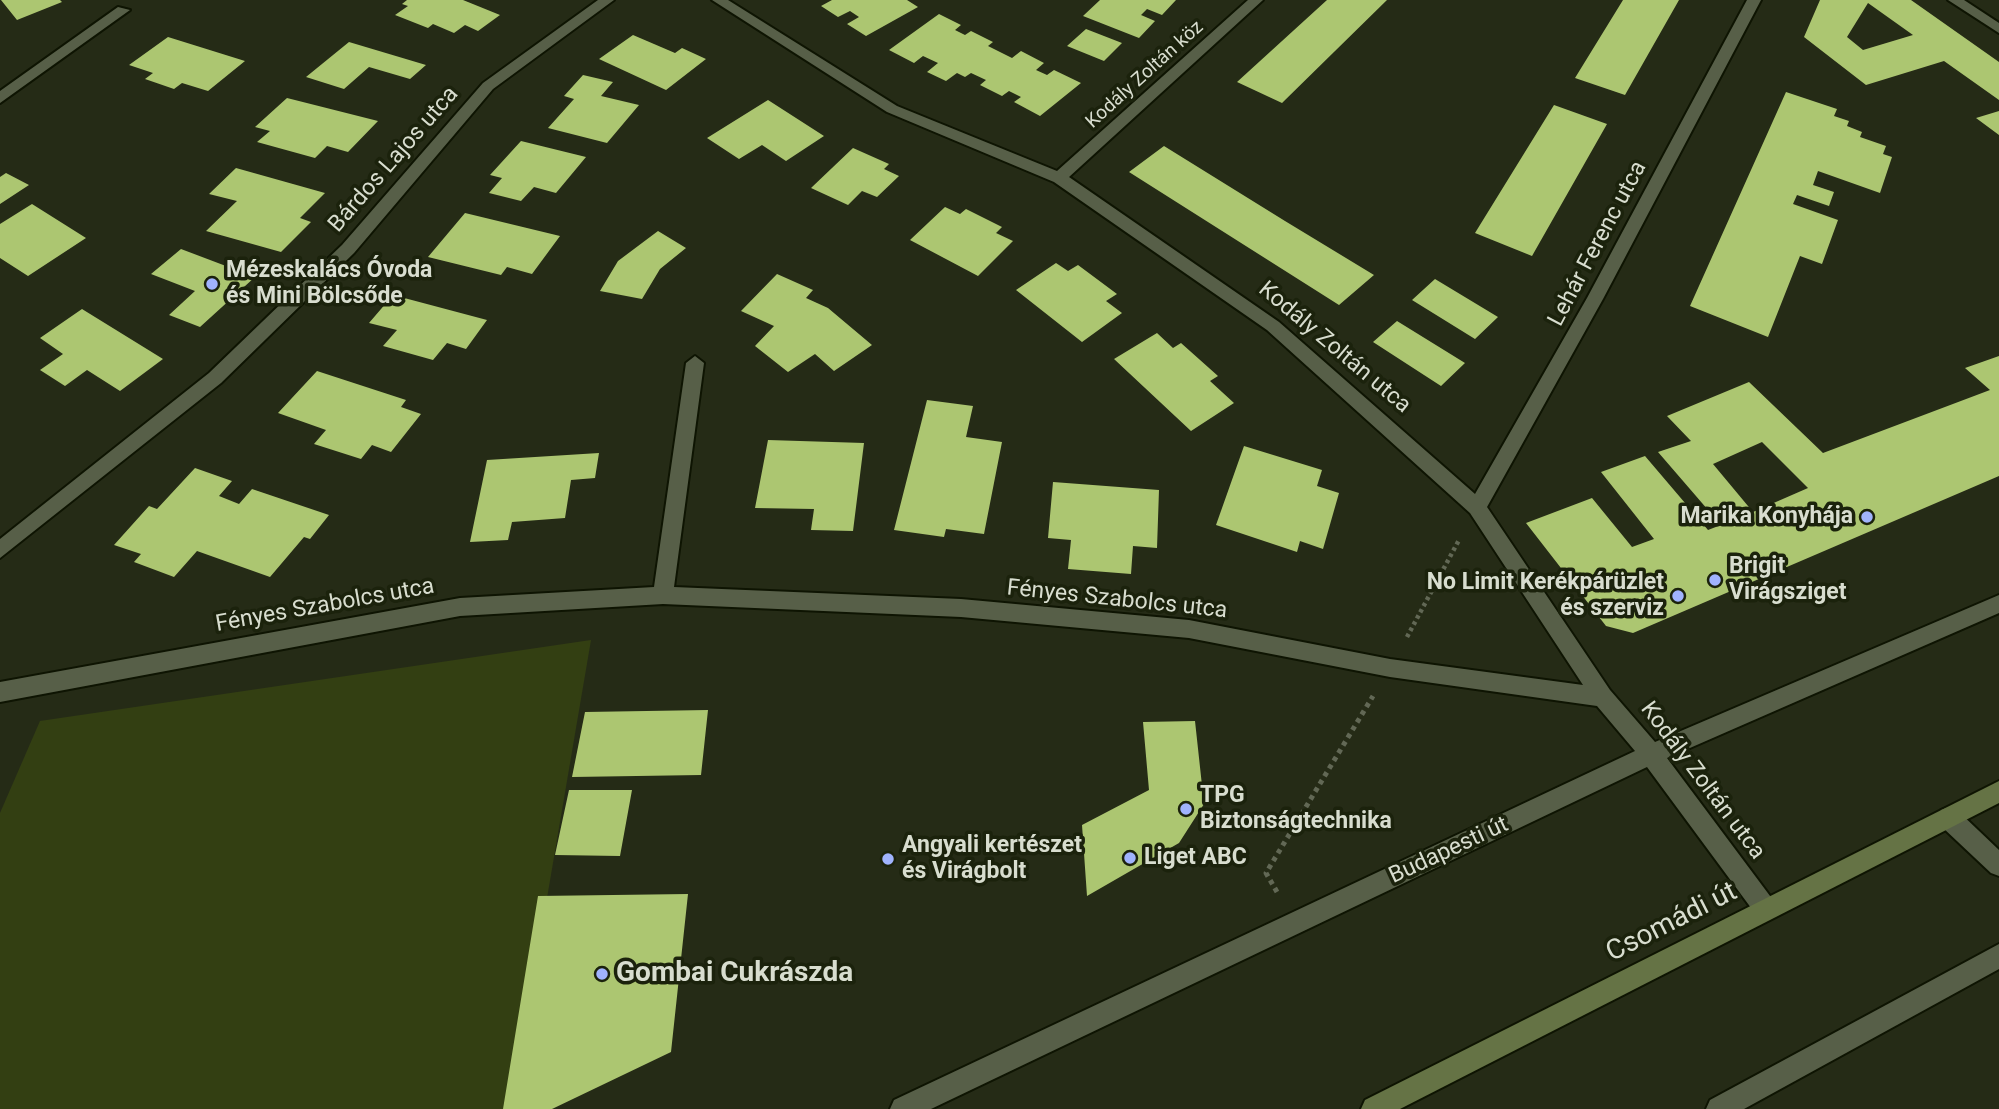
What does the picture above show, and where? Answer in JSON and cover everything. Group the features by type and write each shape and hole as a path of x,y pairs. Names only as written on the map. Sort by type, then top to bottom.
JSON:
{"main road":[{"name":"Csomádi út","path":"1374,1109 1765,908 1999,792"}],"street":[{"name":"Bárdos Lajos utca","path":"0,550 215,379 348,249 488,86 607,0"},
{"name":"Kodály Zoltán utca","path":"719,0 892,109 1059,178 1273,326 1477,507 1603,697 1651,754 1765,908"},
{"name":"Kodály Zoltán köz","path":"1059,178 1256,0"},
{"name":"Lehár Ferenc utca","path":"1477,507 1595,299 1754,0"},
{"path":"1955,0 1999,29"},
{"path":"0,98 123,10"},
{"path":"663,596 695,363"},
{"name":"Fényes Szabolcs utca","path":"0,692 460,607 663,596 961,608 1189,629 1390,668 1603,697"},
{"name":"Budapesti út","path":"903,1109 1651,754 1999,604"},
{"path":"1949,818 1999,865"},
{"path":"1719,1109 1999,956"}],"path":[{"path":"1296,923 1266,873 1390,668 1477,507"}],"green space":[{"path":"591,640 511,1109 0,1109 0,813 40,721"}],"building":[{"path":"1,0 60,0 62,2 17,20"},
{"path":"407,0 463,0 500,15 478,31 465,25 454,33 433,24 428,28 395,15 408,6 402,4"},
{"path":"832,0 907,0 918,7 866,36 847,24 859,17 850,11 838,17 821,6"},
{"path":"1100,0 1176,0 1162,15 1147,9 1141,15 1155,21 1139,38 1083,16"},
{"path":"1327,0 1387,0 1282,103 1237,82"},
{"path":"1623,0 1679,0 1625,95 1575,78"},
{"path":"1820,0 1911,0 1999,62 1999,100 1944,61 1866,85 1804,37","holes":["1868,3 1913,35 1863,50 1847,37"]},
{"path":"939,14 961,25 955,30 965,35 971,31 993,42 988,46 1012,58 1021,51 1044,63 1036,70 1047,75 1054,70 1081,83 1040,116 1014,102 1021,97 1009,91 1002,96 980,85 986,80 971,73 965,77 957,73 946,81 927,72 938,63 923,56 914,63 889,50"},
{"path":"1086,29 1122,43 1104,61 1067,46"},
{"path":"633,35 675,53 682,48 706,59 666,90 599,59"},
{"path":"168,37 245,61 208,91 182,83 174,89 145,79 153,73 129,65"},
{"path":"349,42 426,65 410,79 369,67 344,89 306,77"},
{"path":"583,75 613,82 601,96 639,105 607,143 548,128 574,99 564,96"},
{"path":"1786,92 1837,109 1834,116 1849,121 1847,126 1862,132 1860,137 1886,146 1883,154 1892,157 1880,193 1818,171 1813,185 1834,192 1829,206 1797,195 1793,204 1838,220 1822,264 1800,256 1768,337 1690,306"},
{"path":"287,98 378,121 348,152 327,146 315,158 257,142 270,131 255,127"},
{"path":"768,100 824,136 786,161 762,145 739,159 707,138"},
{"path":"1554,105 1607,124 1532,256 1475,233"},
{"path":"1999,111 1999,135 1976,118"},
{"path":"521,141 586,157 556,193 534,187 521,201 489,193 502,178 490,175"},
{"path":"1164,146 1374,275 1339,305 1129,172"},
{"path":"853,148 889,164 884,169 899,176 877,197 862,191 848,205 811,188"},
{"path":"236,168 325,193 300,218 311,222 281,252 206,231 237,201 209,194"},
{"path":"6,173 29,185 0,204 0,177"},
{"path":"32,204 86,238 28,276 0,258 0,224"},
{"path":"945,207 960,214 966,209 1002,227 996,233 1013,241 978,276 910,240"},
{"path":"465,213 560,236 532,274 507,267 501,275 428,257"},
{"path":"658,231 686,248 660,269 642,299 600,291 618,261"},
{"name":"Mézeskalács Óvoda és Mini Bölcsőde","path":"181,249 255,277 200,327 169,315 195,291 151,274"},
{"path":"1056,263 1068,271 1078,265 1117,294 1106,301 1122,313 1082,342 1016,290"},
{"path":"777,274 813,290 806,298 828,308 872,345 834,371 815,354 788,372 755,346 774,326 741,311"},
{"path":"1435,279 1498,317 1475,339 1412,300"},
{"path":"393,295 487,320 466,349 447,343 433,360 383,346 397,330 369,323"},
{"path":"82,309 163,359 120,391 87,370 65,386 40,370 63,354 40,338"},
{"path":"1397,321 1465,363 1441,386 1373,342"},
{"path":"1157,333 1173,348 1181,343 1218,376 1210,381 1234,403 1191,431 1114,359"},
{"path":"1999,356 1999,476 1633,633 1606,626 1526,523 1592,498 1632,547 1654,539 1601,472 1645,456 1708,530 1721,525 1658,452 1691,441 1667,416 1749,382 1823,453 1990,390 1965,368","holes":["1762,442 1808,488 1753,512 1713,464"]},
{"path":"317,371 406,400 401,407 421,414 391,452 372,445 361,459 314,444 326,430 278,413"},
{"path":"927,400 973,406 966,437 1002,442 984,534 946,529 944,537 894,530"},
{"path":"768,440 864,443 853,531 811,530 814,509 755,508"},
{"path":"1244,446 1322,470 1317,486 1339,493 1323,549 1300,541 1297,552 1216,525"},
{"path":"599,453 595,478 571,480 565,518 512,522 508,540 470,542 487,460"},
{"path":"195,468 232,481 219,496 239,504 252,489 329,515 310,539 304,537 270,577 197,551 174,577 134,562 141,554 114,545 149,506 157,509"},
{"path":"1053,482 1159,490 1157,548 1133,546 1131,574 1068,569 1071,540 1048,538"},
{"path":"708,710 701,775 572,777 585,712"},
{"path":"1195,721 1204,804 1179,843 1087,896 1082,825 1149,790 1143,722"},
{"path":"569,790 632,790 620,856 555,855"},
{"name":"Gombai Cukrászda","path":"688,894 671,1052 552,1109 503,1109 538,896"}],"place":[{"name":"Mézeskalács Óvoda és Mini Bölcsőde","path":"212,284"},
{"name":"Marika Konyhája","path":"1867,517"},
{"name":"Brigit Virágsziget","path":"1715,580"},
{"name":"No Limit Kerékpárüzlet és szerviz","path":"1678,596"},
{"name":"TPG Biztonságtechnika","path":"1186,809"},
{"name":"Liget ABC","path":"1130,858"},
{"name":"Angyali kertészet és Virágbolt","path":"888,859"},
{"name":"Gombai Cukrászda","path":"602,974"}]}
